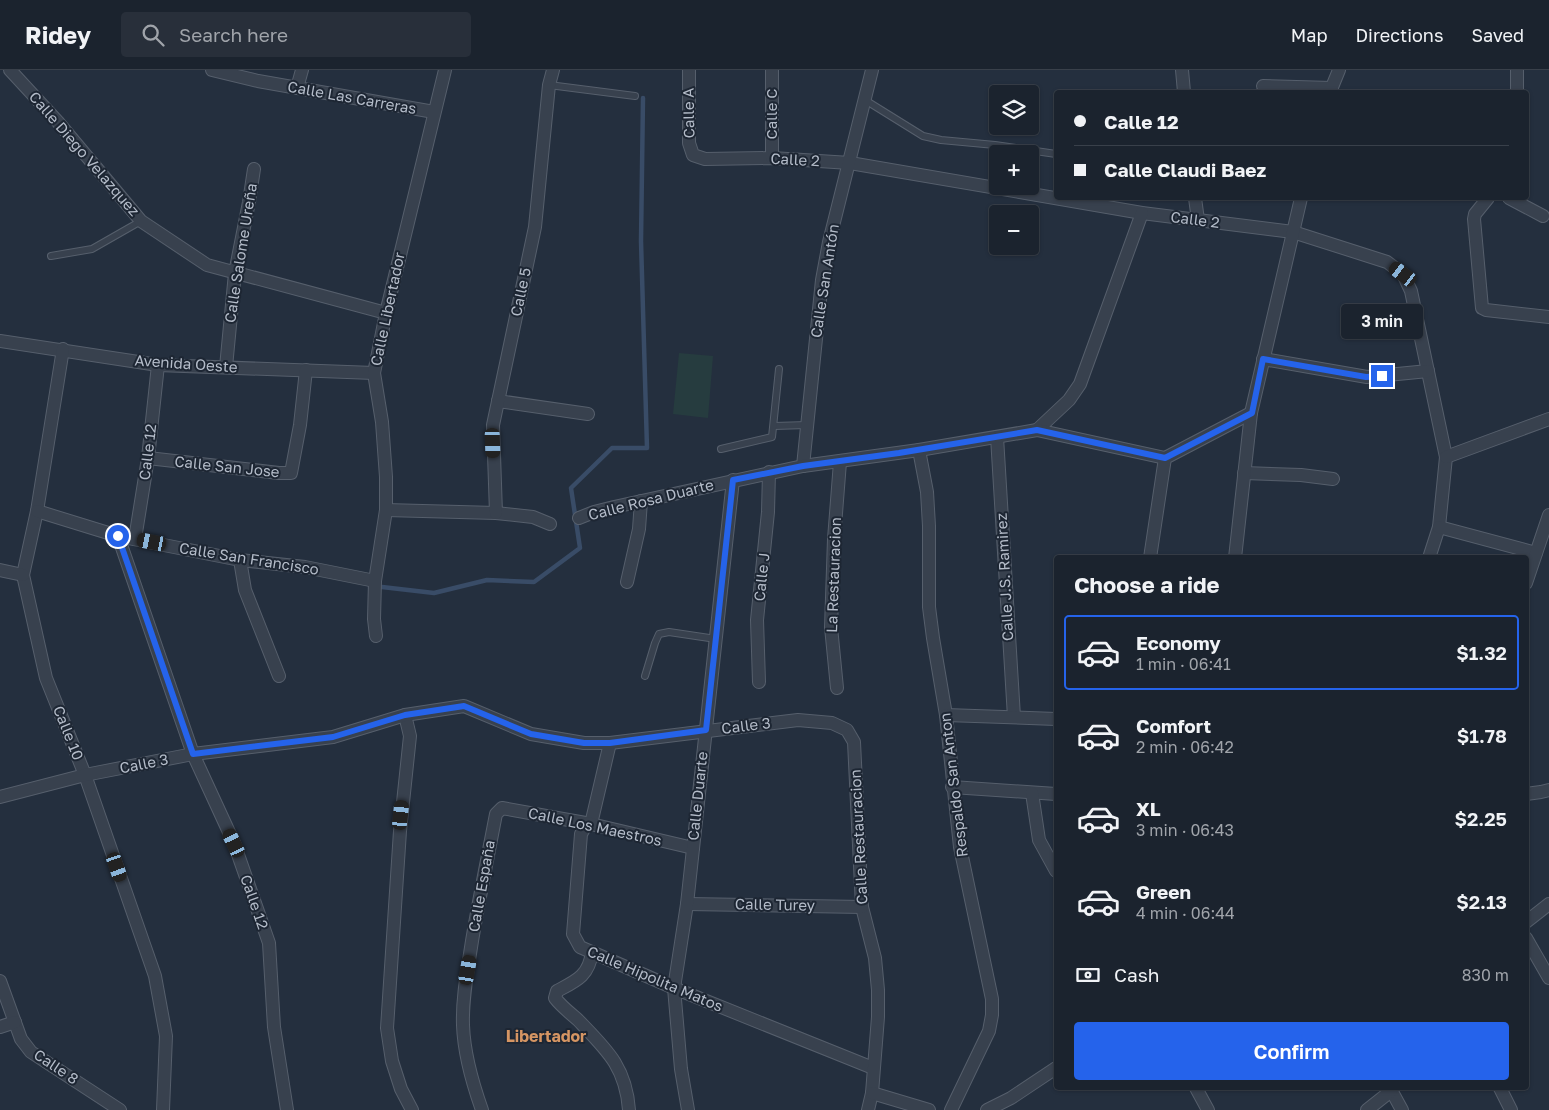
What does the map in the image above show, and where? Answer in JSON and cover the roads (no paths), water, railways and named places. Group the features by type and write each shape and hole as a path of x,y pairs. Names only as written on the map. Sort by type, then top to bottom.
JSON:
{"street":[{"name":"Calle Diego Velazquez","path":"10,70 58,122 142,221 208,265 386,313"},
{"name":"Calle Las Carreras","path":"212,70 258,81 434,112"},
{"path":"297,88 302,70"},
{"name":"Calle Libertador","path":"376,636 374,619 375,581 386,510 386,477 382,422 374,373 386,313 445,70"},
{"name":"Calle 5","path":"496,513 493,425 535,226 549,86 553,70"},
{"name":"Calle A","path":"689,70 689,144 693,154"},
{"name":"Calle C","path":"772,70 772,158"},
{"name":"Calle San Antón","path":"803,466 822,280 829,242 872,70"},
{"path":"1182,70 1184,90"},
{"path":"1263,86 1331,90 1339,70"},
{"path":"1517,70 1517,90"},
{"name":"Calle 2","path":"693,154 704,160 772,158 850,164 1054,198"},
{"name":"Calle Salome Ureña","path":"226,367 235,273 254,169"},
{"name":"Calle 2","path":"1065,200 1142,213 1293,232 1388,262 1403,274 1411,291 1446,457 1438,527 1430,555"},
{"path":"1195,200 1198,220"},
{"path":"1235,555 1252,413 1301,200"},
{"path":"1486,200 1475,214 1474,219 1482,308 1549,317"},
{"path":"1513,200 1543,216"},
{"path":"1037,430 1069,400 1080,384 1142,213"},
{"name":"Avenida Oeste","path":"0,340 158,365 374,373"},
{"name":"Calle 10","path":"63,349 37,511 23,575 46,678 85,775 156,976 166,1036 163,1110"},
{"path":"1263,359 1366,377 1428,371"},
{"name":"Calle 12","path":"135,539 148,458 158,365"},
{"name":"Calle San Jose","path":"148,458 291,473 300,425 306,370"},
{"path":"498,401 588,414"},
{"path":"1150,555 1165,458 1252,413"},
{"path":"1446,457 1549,419"},
{"name":"Calle Rosa Duarte","path":"579,518 594,512 769,472 1037,430 1165,458"},
{"name":"Calle J.S. Ramirez","path":"997,437 1014,717"},
{"name":"Respaldo San Anton","path":"919,450 927,492 931,622 946,715 952,787 960,847 992,999 992,1016 988,1031 951,1110"},
{"name":"La Restauracion","path":"837,688 831,627 834,539 840,462"},
{"name":"Calle J","path":"760,682 757,620 768,512 769,472"},
{"path":"1244,473 1301,475 1333,479"},
{"name":"Calle Duarte","path":"688,1110 681,1069 674,988 687,904 733,480"},
{"path":"628,582 639,529 641,501"},
{"path":"386,510 496,513 533,517 550,524"},
{"name":"Calle San Francisco","path":"37,511 118,536 240,560 305,567 375,581"},
{"path":"1529,574 1549,515"},
{"path":"1438,527 1536,554"},
{"name":"Calle 12","path":"118,536 193,754 234,843 269,943 274,1027 288,1110"},
{"path":"240,560 245,590 279,676"},
{"path":"0,570 23,575"},
{"name":"Calle 3","path":"0,797 85,775 193,754 333,737 405,715 464,706 531,734 584,743 610,743 798,720 832,723 847,730"},
{"path":"405,715 410,736 400,831 387,1028 392,1061 401,1089 412,1110"},
{"path":"946,715 1054,719"},
{"name":"Calle Restauracion","path":"847,730 854,742 862,907 875,958 878,990 878,1017 872,1093"},
{"name":"Calle Hipolita Matos","path":"610,743 591,824 585,827 581,834 573,934 580,947 674,988 873,1068"},
{"path":"952,787 1054,794"},
{"path":"1529,794 1549,790"},
{"path":"1032,792 1039,840 1054,867"},
{"name":"Calle Los Maestros","path":"498,810 502,808 591,824 693,848"},
{"name":"Calle España","path":"482,1110 473,1085 466,1054 463,1024 468,970 481,889 498,810"},
{"name":"Calle Turey","path":"687,904 862,907"},
{"path":"1529,920 1549,904"},
{"path":"1529,943 1549,978"},
{"path":"592,952 587,971 575,982 556,991 555,998 616,1064 627,1090 629,1110"},
{"name":"Calle 8","path":"0,981 14,1022 31,1052 120,1110"},
{"path":"0,1027 14,1022"},
{"path":"987,1110 1011,1098 1054,1069"},
{"path":"1197,1090 1208,1110"},
{"path":"1367,1110 1389,1090"},
{"path":"1391,1090 1402,1110"},
{"path":"1501,1090 1511,1110"},
{"path":"868,1110 872,1093 927,1110"}],"lane":[{"path":"549,86 635,96"},
{"path":"865,100 923,136 941,140 995,145 1054,154"},
{"path":"50,256 92,249 142,221"},
{"path":"721,449 772,437 779,369"},
{"path":"774,426 807,424"},
{"path":"645,676 654,643 659,634 669,632 716,639"}],"waterway":[{"path":"382,587 434,593 487,580 534,582 580,548 571,488 612,448 647,448 641,241 643,98"}],"district":[{"name":"Libertador","path":"546,1036"}]}
